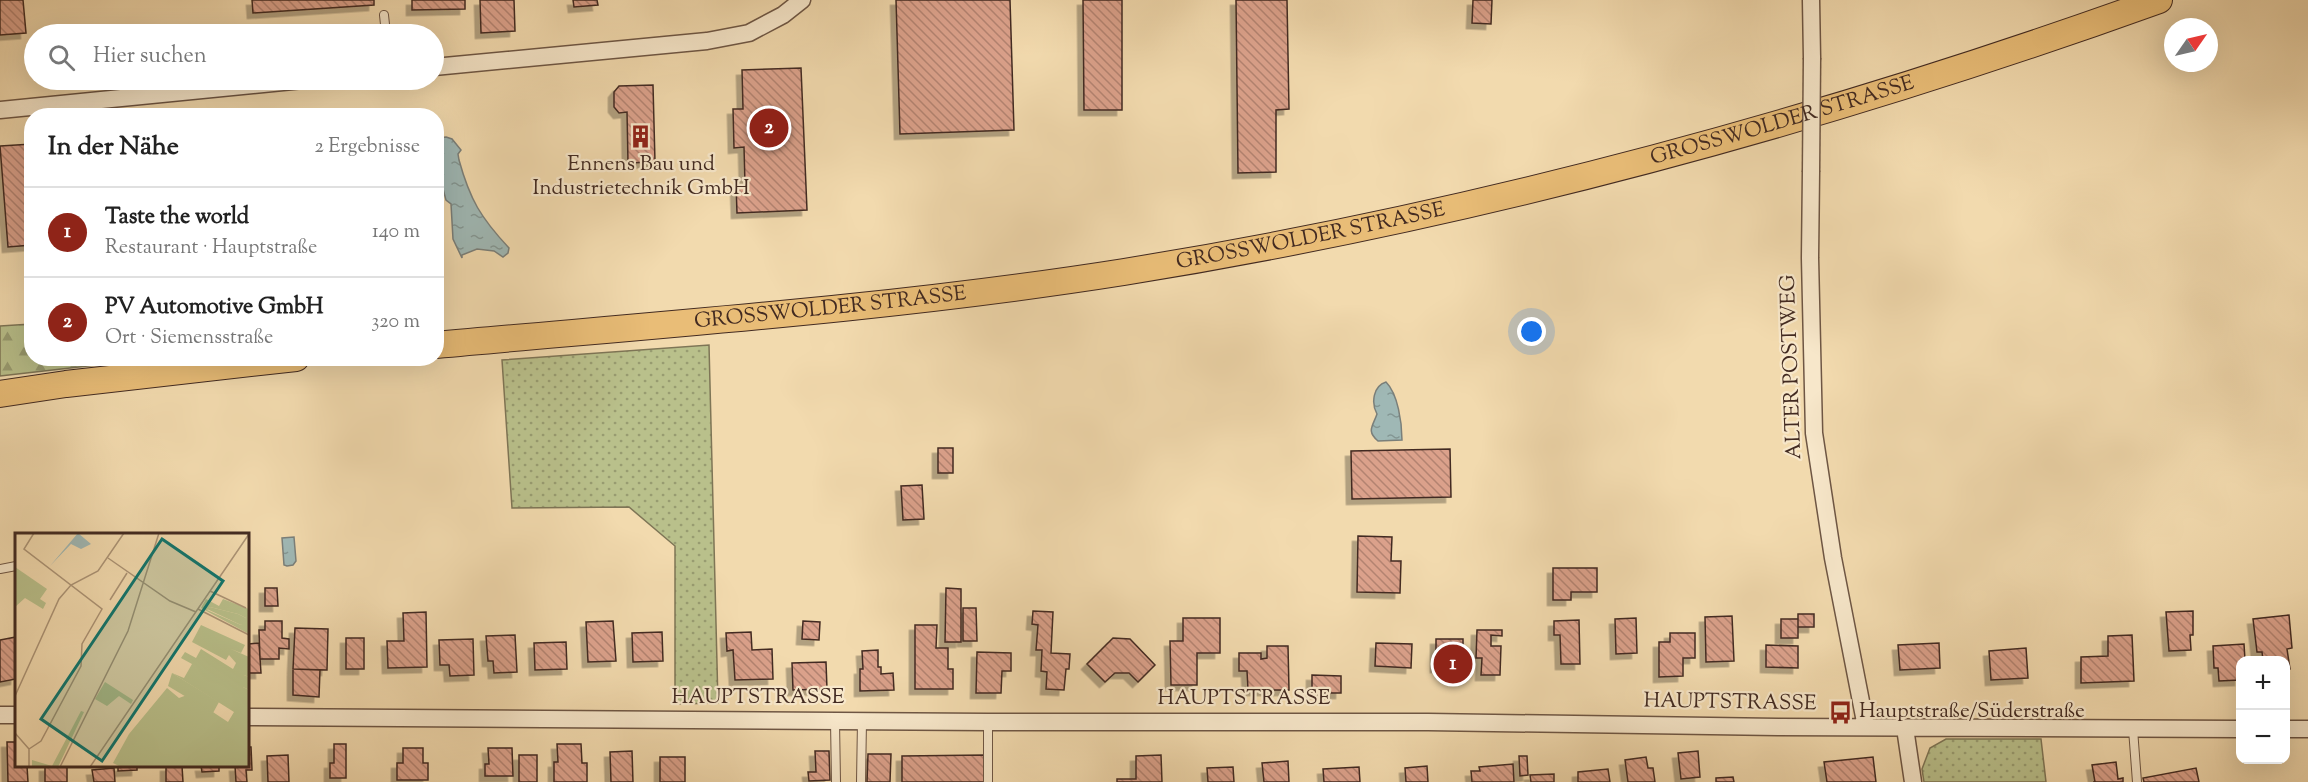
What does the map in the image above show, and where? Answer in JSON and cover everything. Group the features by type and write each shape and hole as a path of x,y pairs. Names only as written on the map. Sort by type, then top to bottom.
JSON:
{"main road":[{"name":"GROSSWOLDER STRASSE","path":"444,344 949,296 1121,272 1301,241 1466,206 1656,158 1789,121 2076,30 2159,0"},
{"path":"0,394 224,366"}],"street":[{"path":"444,65 707,41 748,33 783,15 802,0"},
{"name":"ALTER POSTWEG","path":"1811,0 1810,258 1814,433 1833,558 1866,727"},
{"path":"0,110 202,90"},
{"name":"HAUPTSTRASSE","path":"249,717 988,722 1416,722 1905,728 2236,729"},
{"path":"1905,728 1913,782"},
{"path":"2290,729 2308,729"}],"lane":[{"path":"384,15 385,24"},
{"path":"0,569 15,566"},
{"path":"835,721 836,782"},
{"path":"861,782 862,721"},
{"path":"988,722 988,782"},
{"path":"2133,729 2137,782"}],"green space":[{"path":"24,324 24,366 88,366 0,376 0,326"},
{"path":"709,345 718,703 675,704 675,546 629,507 512,508 502,360"},
{"path":"1946,739 2041,739 2046,782 1924,782 1922,769 1930,748"}],"water":[{"path":"444,137 452,139 461,150 458,154 459,160 472,198 491,227 509,248 508,253 503,257 494,251 477,249 462,255 462,258 453,239 451,204 446,200 444,192"},
{"path":"1386,382 1396,401 1402,440 1378,441 1371,431 1377,414 1374,395 1378,387"},
{"path":"294,537 296,561 293,565 287,566 284,565 282,538"}],"building":[{"path":"0,0 23,0 24,33 0,35"},
{"path":"252,0 374,0 374,5 253,13"},
{"path":"412,0 465,0 465,9 412,10"},
{"path":"480,0 514,0 515,31 481,33"},
{"path":"573,0 597,0 598,5 574,7"},
{"path":"896,0 1010,0 1014,130 900,134"},
{"path":"1083,0 1122,0 1122,110 1084,110"},
{"path":"1236,0 1287,0 1289,109 1276,110 1276,172 1238,173"},
{"path":"1473,0 1492,0 1491,24 1472,23"},
{"path":"801,68 807,210 737,213 736,185 745,185 744,147 734,148 733,109 743,109 742,70"},
{"name":"Ennens Bau und Industrietechnik GmbH","path":"653,85 655,162 628,163 627,112 619,113 614,107 614,92 619,86"},
{"path":"24,144 24,246 8,247 0,146"},
{"path":"938,448 953,448 953,473 938,473"},
{"path":"1450,449 1451,497 1352,499 1351,451"},
{"path":"922,485 924,519 903,520 901,486"},
{"path":"1358,536 1392,537 1391,561 1401,561 1400,593 1357,592"},
{"path":"1553,568 1597,568 1597,592 1571,592 1571,600 1553,600"},
{"path":"265,588 277,588 278,606 265,606"},
{"path":"946,588 961,589 961,642 945,642"},
{"path":"963,608 976,608 977,641 963,641"},
{"path":"1033,611 1053,612 1051,653 1070,654 1064,690 1046,689 1047,672 1041,671 1042,650 1036,650 1038,625 1032,624"},
{"path":"2193,611 2191,650 2169,651 2166,612"},
{"path":"426,612 427,667 388,668 387,641 404,641 403,613"},
{"path":"1798,614 1814,614 1814,627 1798,627"},
{"path":"2289,615 2292,648 2287,649 2288,656 2262,656 2262,652 2257,652 2253,619"},
{"path":"1732,616 1734,661 1706,662 1705,617"},
{"path":"1183,618 1220,618 1220,653 1197,653 1197,685 1171,685 1170,641 1183,641"},
{"path":"1636,618 1637,653 1616,654 1615,619"},
{"path":"1781,619 1798,619 1798,638 1781,638"},
{"path":"1579,620 1580,664 1561,664 1560,635 1554,635 1554,621"},
{"path":"265,621 282,621 282,638 289,639 289,649 279,648 279,659 260,659 259,630 265,630"},
{"path":"613,621 616,661 588,662 586,622"},
{"path":"803,621 820,622 819,640 802,639"},
{"path":"915,625 937,625 936,648 948,648 948,669 953,669 953,689 915,689"},
{"path":"295,628 328,629 327,670 293,669"},
{"path":"1477,630 1502,630 1502,636 1491,635 1491,646 1501,646 1500,675 1481,675 1482,658 1476,658"},
{"path":"662,632 663,661 633,662 632,633"},
{"path":"751,632 752,650 772,649 773,679 735,680 733,650 727,651 726,633"},
{"path":"1670,633 1695,633 1695,658 1683,658 1683,676 1659,677 1659,642 1670,642"},
{"path":"515,635 517,672 494,673 493,661 488,661 486,636"},
{"path":"2132,635 2134,681 2081,683 2081,657 2108,656 2108,636"},
{"path":"15,637 15,679 0,682 0,640"},
{"path":"346,638 364,638 364,669 346,669"},
{"path":"1113,638 1130,639 1155,665 1138,682 1129,673 1115,673 1105,682 1087,664"},
{"path":"473,639 474,675 450,676 449,665 440,665 439,640"},
{"path":"1436,639 1463,639 1463,667 1436,667"},
{"path":"566,642 567,669 535,670 534,643"},
{"path":"259,643 261,673 249,673 249,644"},
{"path":"1376,643 1412,644 1411,668 1375,666"},
{"path":"1939,643 1940,668 1900,670 1898,645"},
{"path":"2244,644 2245,656 2236,656 2236,680 2219,681 2218,668 2214,668 2213,646"},
{"path":"1766,645 1798,646 1798,668 1766,667"},
{"path":"1267,646 1288,646 1289,690 1248,690 1247,671 1239,671 1239,653 1261,653 1261,659 1267,658"},
{"path":"2026,648 2028,678 1991,680 1989,651"},
{"path":"878,650 878,667 881,667 881,674 893,673 894,690 860,691 860,669 863,669 862,651"},
{"path":"977,652 1011,653 1011,671 1002,671 1001,693 976,693"},
{"path":"826,662 827,689 793,690 792,663"},
{"path":"293,669 320,670 319,697 293,695"},
{"path":"1312,675 1341,676 1341,693 1312,693"},
{"path":"7,742 15,742 15,767 27,767 28,782 8,782"},
{"path":"334,744 346,744 346,778 330,778 330,763 334,763"},
{"path":"557,744 581,744 582,763 587,763 587,782 554,782 554,762 558,762"},
{"path":"249,747 251,747 252,770 246,770 247,782 236,782 235,767 249,767"},
{"path":"403,748 423,748 423,763 428,763 428,780 397,780 397,763 403,763"},
{"path":"488,748 512,748 513,776 485,776 485,764 489,764"},
{"path":"632,751 633,782 611,782 610,752"},
{"path":"815,751 829,751 830,780 809,781 808,772 816,772"},
{"path":"1698,751 1700,777 1681,779 1678,753"},
{"path":"868,754 891,754 890,782 867,782"},
{"path":"288,755 289,782 268,782 267,756"},
{"path":"519,755 537,755 537,782 519,782"},
{"path":"985,755 986,782 902,782 902,756"},
{"path":"1161,755 1162,782 1117,782 1117,779 1136,779 1136,756"},
{"path":"1519,756 1527,756 1528,775 1520,776"},
{"path":"660,757 685,757 685,782 660,782"},
{"path":"1646,757 1648,768 1653,768 1655,782 1628,782 1625,760"},
{"path":"1873,757 1876,782 1827,782 1824,762"},
{"path":"1288,761 1289,782 1264,782 1262,763"},
{"path":"2116,762 2118,779 2123,778 2123,782 2095,782 2092,765"},
{"path":"1513,764 1514,782 1472,782 1471,771 1480,771 1479,767"},
{"path":"1427,766 1428,782 1406,782 1405,768"},
{"path":"45,767 67,767 67,782 45,782"},
{"path":"118,767 137,767 137,770 118,771"},
{"path":"166,767 182,767 183,782 166,782"},
{"path":"201,767 219,767 219,771 202,772"},
{"path":"1233,767 1234,782 1208,782 1207,768"},
{"path":"1359,767 1360,782 1324,782 1323,769"},
{"path":"114,768 115,782 94,782 92,770"},
{"path":"2196,768 2199,782 2144,782 2143,778"},
{"path":"1608,769 1610,782 1578,782 1578,772"},
{"path":"1554,774 1554,782 1531,782 1530,775"},
{"path":"1733,777 1734,782 1716,782 1716,778"}],"place":[{"name":"PV Automotive GmbH","path":"769,128"},
{"name":"Ennens Bau und Industrietechnik GmbH","path":"641,137"},
{"name":"Taste the world","path":"1453,664"},
{"name":"Hauptstraße/Süderstraße","path":"1841,712"}]}
